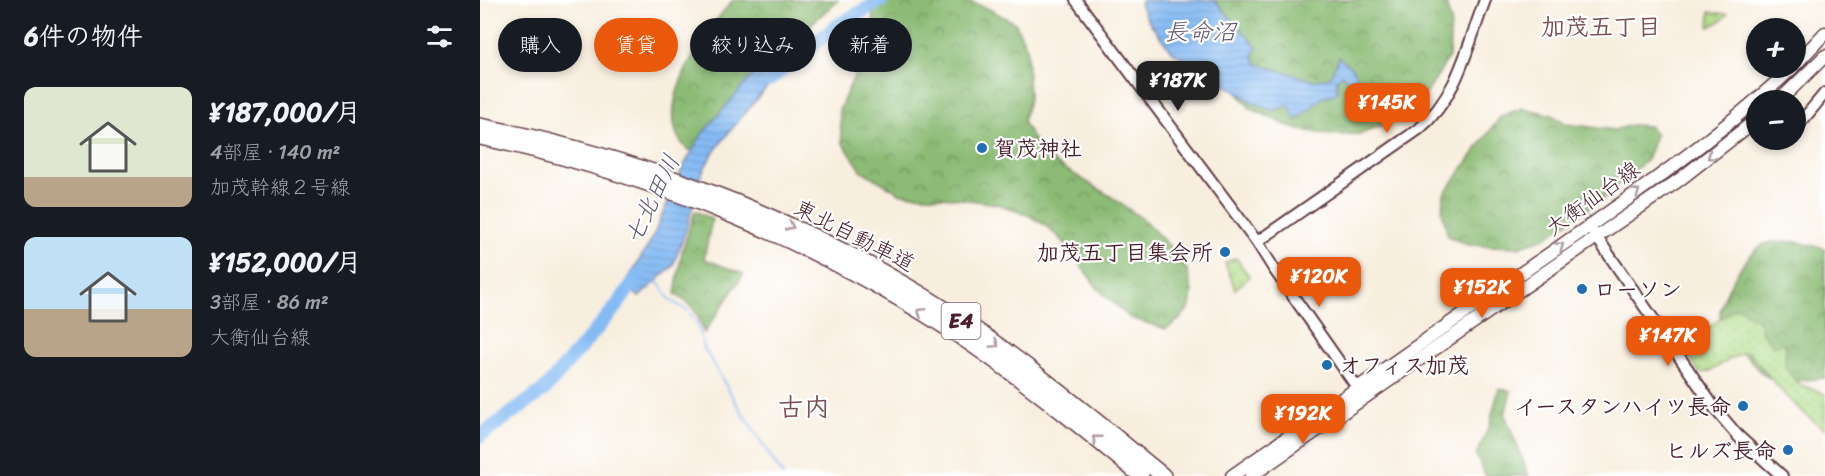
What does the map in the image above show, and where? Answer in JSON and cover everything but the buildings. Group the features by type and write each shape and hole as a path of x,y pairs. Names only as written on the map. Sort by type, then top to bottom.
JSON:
{"highway":[{"path":"480,115 486,119 592,153"},
{"name":"東北自動車道","path":"480,126 592,153 628,170 733,208 792,226 863,261 922,296 1023,363 1163,476"},
{"name":"東北自動車道","path":"480,137 628,170"},
{"name":"東北自動車道","path":"733,208 867,280 935,320 1020,378 1141,476"}],"main road":[{"path":"1806,53 1825,33"},
{"path":"1790,90 1825,56"},
{"name":"大衡仙台線","path":"1251,476 1707,141 1781,78"},
{"name":"大衡仙台線","path":"1232,476 1596,237 1715,153 1746,128"}],"street":[{"path":"1076,0 1257,242 1361,393"},
{"path":"1257,242 1419,129 1437,113 1456,80 1485,0"},
{"path":"1806,116 1825,93"},
{"path":"1589,226 1716,410 1738,436 1782,476"}],"green space":[{"path":"733,0 838,0 816,20 816,18 718,18"},
{"path":"868,0 964,0 985,7 1015,23 1027,48 1029,99 1023,122 1037,145 1054,162 1144,220 1175,252 1187,270 1192,292 1190,307 1179,320 1166,329 1130,318 1098,289 1064,242 1045,225 1030,216 998,204 901,194 862,171 842,142 839,110 855,72 912,72 912,18 874,18"},
{"path":"1158,0 1445,0 1451,21 1449,57 1427,93 1394,120 1361,134 1331,135 1292,128 1250,108"},
{"path":"1710,12 1728,14 1709,27"},
{"path":"690,62 690,72 765,72 699,149 688,150 679,139 674,122 674,104"},
{"path":"1523,108 1552,115 1567,124 1614,130 1632,125 1650,126 1656,135 1647,160 1604,198 1545,238 1518,247 1467,245 1448,236 1442,211 1444,194 1501,116"},
{"path":"695,211 712,219 704,259 744,274 704,333 694,310 675,294 682,252"},
{"path":"1773,242 1797,242 1825,248 1825,378 1781,381 1763,374 1727,335 1720,320 1720,311 1735,277 1758,248"},
{"path":"1236,258 1250,277 1235,289 1225,263"},
{"path":"1738,306 1761,324 1760,329 1773,346 1783,343 1786,348 1785,368 1799,384 1825,394 1825,429 1793,403 1749,352 1735,356 1710,371 1699,373 1683,346"},
{"path":"1499,388 1511,391 1505,415 1529,476 1486,476 1476,455 1489,427"}],"water":[{"name":"長命沼","path":"1142,0 1214,0 1257,47 1253,55 1257,64 1315,81 1330,77 1339,57 1355,71 1370,101 1366,109 1343,74 1337,79 1337,93 1322,98 1297,120 1289,105 1273,111 1251,101 1171,51 1147,19 1140,4"},
{"path":"755,72 780,72 711,156 701,175 687,227 673,266 639,297 625,284 651,241 683,167 702,134"}],"waterway":[{"name":"七北田川","path":"769,80 838,25 882,0"},
{"name":"七北田川","path":"480,436 545,389 615,308 640,273"},
{"path":"655,281 670,300 688,311 698,324 704,348 783,476"}],"place":[{"name":"賀茂神社","path":"982,148"},
{"name":"加茂五丁目集会所","path":"1225,252"},
{"name":"ローソン","path":"1582,289"},
{"name":"オフィス加茂","path":"1327,365"},
{"name":"イースタンハイツ長命","path":"1743,406"},
{"name":"ヒルズ長命","path":"1788,450"}],"district":[{"name":"加茂五丁目","path":"1601,27"},
{"name":"古内","path":"804,407"}]}
